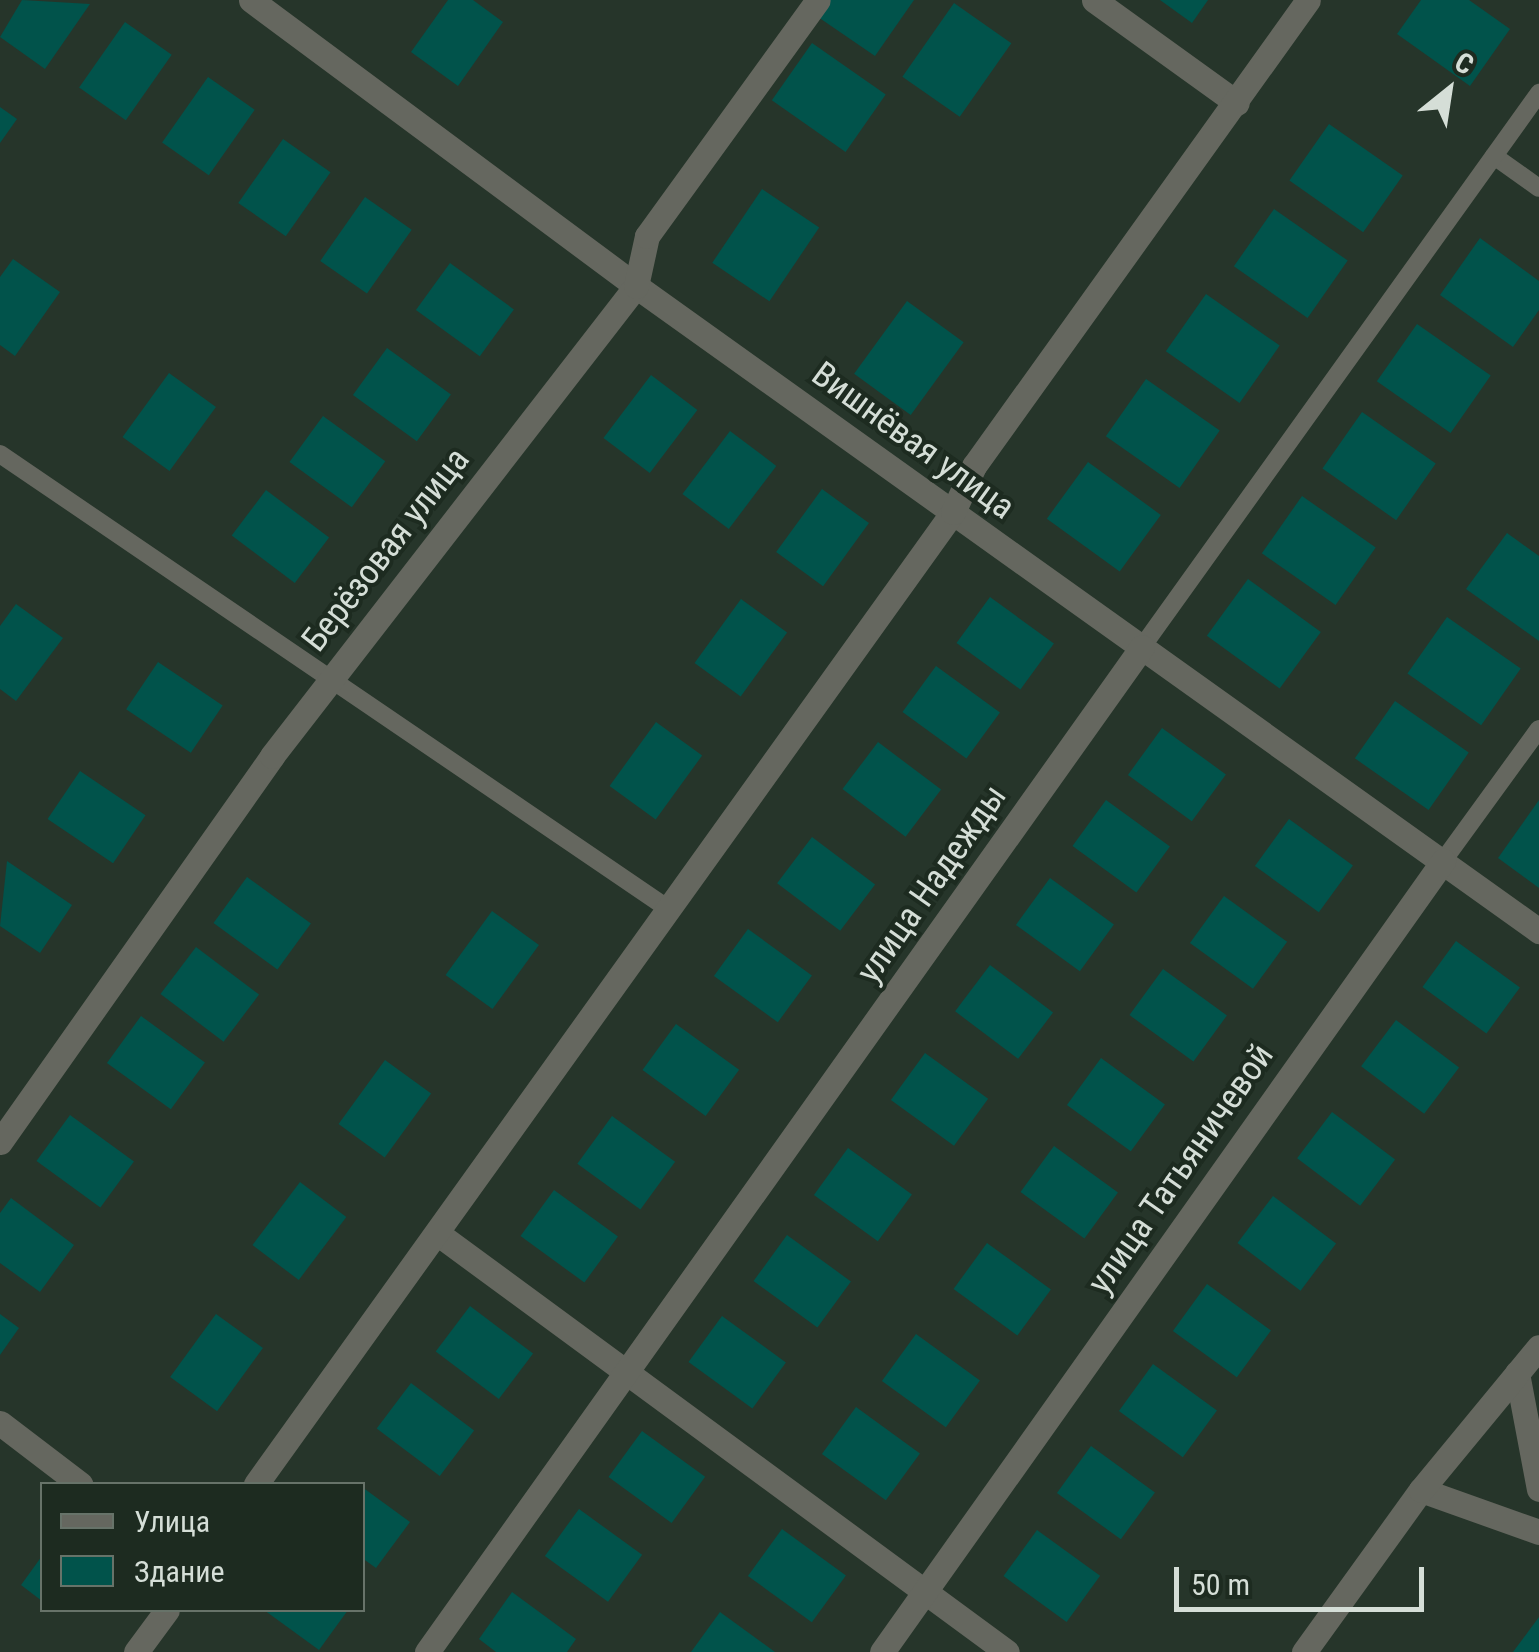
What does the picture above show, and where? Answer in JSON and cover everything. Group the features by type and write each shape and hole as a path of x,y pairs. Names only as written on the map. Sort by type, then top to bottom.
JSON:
{"street":[{"name":"Вишнёвая улица","path":"252,0 636,286 1539,930"},
{"name":"Берёзовая улица","path":"0,1142 327,682 636,286 646,236 818,0"},
{"path":"1094,0 1236,103"},
{"path":"257,1482 953,512 974,466 1308,0"},
{"name":"улица Надежды","path":"427,1652 1142,647"},
{"name":"улица Татьяничевой","path":"882,1652 1444,860"},
{"path":"437,1232 1006,1652"},
{"path":"1304,1652 1421,1490 1539,1347"},
{"path":"1517,1373 1539,1488"},
{"path":"0,1423 77,1482"},
{"path":"1421,1490 1539,1532"},
{"path":"136,1652 165,1612"}],"lane":[{"name":"улица Надежды","path":"1142,647 1539,93"},
{"path":"1494,156 1539,188"},
{"path":"0,454 327,682 670,910"},
{"name":"улица Татьяничевой","path":"1444,860 1539,729"}],"building":[{"path":"22,0 90,4 45,69 0,37"},
{"path":"448,0 473,0 503,22 458,86 411,52"},
{"path":"829,0 914,0 875,56 818,17"},
{"path":"1160,0 1208,0 1192,23"},
{"path":"1421,0 1469,0 1510,29 1470,86 1397,34"},
{"path":"954,3 1011,43 960,117 902,77"},
{"path":"125,22 172,55 126,120 79,88"},
{"path":"812,43 886,95 846,152 772,100"},
{"path":"208,77 255,110 209,175 162,143"},
{"path":"0,107 17,119 0,143"},
{"path":"1329,124 1403,176 1363,232 1289,181"},
{"path":"283,139 331,172 286,236 238,203"},
{"path":"762,189 819,228 769,301 712,263"},
{"path":"365,197 412,230 367,294 320,261"},
{"path":"1274,209 1348,261 1308,318 1234,266"},
{"path":"1480,238 1539,281 1539,310 1513,347 1440,295"},
{"path":"13,259 60,292 15,356 0,345 0,277"},
{"path":"450,263 514,309 480,356 416,310"},
{"path":"1206,294 1280,346 1240,403 1166,351"},
{"path":"907,301 964,342 911,415 854,374"},
{"path":"1417,324 1491,376 1451,433 1377,381"},
{"path":"387,348 451,394 417,441 353,395"},
{"path":"169,373 216,407 169,471 123,437"},
{"path":"651,375 697,410 650,473 603,438"},
{"path":"1146,379 1220,431 1180,488 1106,436"},
{"path":"1362,412 1436,464 1396,520 1322,469"},
{"path":"323,416 385,461 352,507 289,462"},
{"path":"730,431 776,466 729,529 682,494"},
{"path":"1088,462 1161,515 1120,572 1047,519"},
{"path":"822,489 869,523 823,586 776,552"},
{"path":"266,490 329,538 295,583 232,536"},
{"path":"1302,496 1376,548 1336,605 1262,553"},
{"path":"1507,533 1539,556 1539,641 1466,589"},
{"path":"1248,579 1321,632 1280,689 1207,636"},
{"path":"990,597 1054,643 1020,690 956,643"},
{"path":"741,599 787,633 741,696 695,663"},
{"path":"16,604 63,638 16,701 0,689 0,626"},
{"path":"1447,617 1521,669 1481,725 1407,674"},
{"path":"158,662 223,706 191,753 126,709"},
{"path":"936,666 1000,712 966,759 902,712"},
{"path":"1395,701 1469,753 1429,810 1355,758"},
{"path":"656,722 702,756 656,819 610,786"},
{"path":"1162,728 1226,774 1192,821 1128,775"},
{"path":"878,742 941,790 906,837 842,789"},
{"path":"80,771 145,815 113,863 48,819"},
{"path":"1106,800 1170,846 1136,893 1072,846"},
{"path":"1539,800 1539,888 1498,858"},
{"path":"1289,819 1353,865 1319,912 1255,866"},
{"path":"812,837 875,885 840,931 777,883"},
{"path":"7,861 72,905 40,953 0,926"},
{"path":"247,877 311,923 277,970 213,923"},
{"path":"1050,878 1114,924 1080,971 1016,925"},
{"path":"1224,896 1287,942 1253,989 1190,943"},
{"path":"492,911 539,945 492,1009 446,975"},
{"path":"748,929 812,975 778,1022 714,976"},
{"path":"1456,941 1520,987 1486,1034 1422,987"},
{"path":"196,947 259,995 224,1042 160,994"},
{"path":"990,965 1053,1013 1018,1059 955,1011"},
{"path":"1163,969 1227,1015 1193,1062 1129,1015"},
{"path":"141,1016 205,1062 171,1109 107,1063"},
{"path":"1396,1020 1459,1068 1424,1114 1361,1066"},
{"path":"676,1024 739,1070 706,1116 642,1070"},
{"path":"925,1053 988,1099 954,1146 891,1100"},
{"path":"1101,1058 1165,1104 1131,1151 1067,1105"},
{"path":"385,1060 431,1094 385,1157 339,1124"},
{"path":"1332,1112 1395,1160 1360,1206 1297,1158"},
{"path":"70,1115 134,1161 100,1208 36,1161"},
{"path":"612,1116 675,1162 640,1210 577,1164"},
{"path":"1054,1146 1118,1192 1084,1239 1020,1192"},
{"path":"848,1148 912,1194 878,1241 814,1195"},
{"path":"300,1182 346,1217 299,1280 252,1245"},
{"path":"554,1190 618,1236 584,1283 520,1236"},
{"path":"1273,1196 1336,1244 1301,1291 1237,1243"},
{"path":"11,1198 74,1245 40,1292 0,1263 0,1213"},
{"path":"787,1235 851,1281 817,1328 753,1281"},
{"path":"987,1243 1051,1289 1017,1336 953,1289"},
{"path":"1207,1284 1271,1330 1237,1377 1173,1331"},
{"path":"470,1306 533,1354 499,1399 436,1352"},
{"path":"0,1314 19,1328 0,1355"},
{"path":"216,1314 263,1348 217,1411 170,1377"},
{"path":"722,1316 786,1362 752,1409 688,1362"},
{"path":"916,1334 980,1380 946,1427 882,1381"},
{"path":"1153,1364 1217,1410 1183,1457 1119,1411"},
{"path":"411,1383 474,1431 440,1476 377,1429"},
{"path":"856,1407 920,1453 886,1500 822,1454"},
{"path":"642,1431 705,1477 672,1523 608,1477"},
{"path":"1091,1446 1155,1492 1121,1539 1057,1493"},
{"path":"365,1489 410,1522 376,1568 365,1560"},
{"path":"579,1509 642,1555 608,1602 545,1556"},
{"path":"782,1529 846,1575 812,1622 748,1576"},
{"path":"1037,1530 1100,1576 1067,1622 1003,1576"},
{"path":"40,1559 40,1599 21,1585"},
{"path":"512,1592 576,1639 567,1652 496,1652 479,1639"},
{"path":"267,1612 347,1612 319,1650"},
{"path":"720,1612 775,1652 691,1652"},
{"path":"1539,1617 1539,1652 1513,1652"}]}
